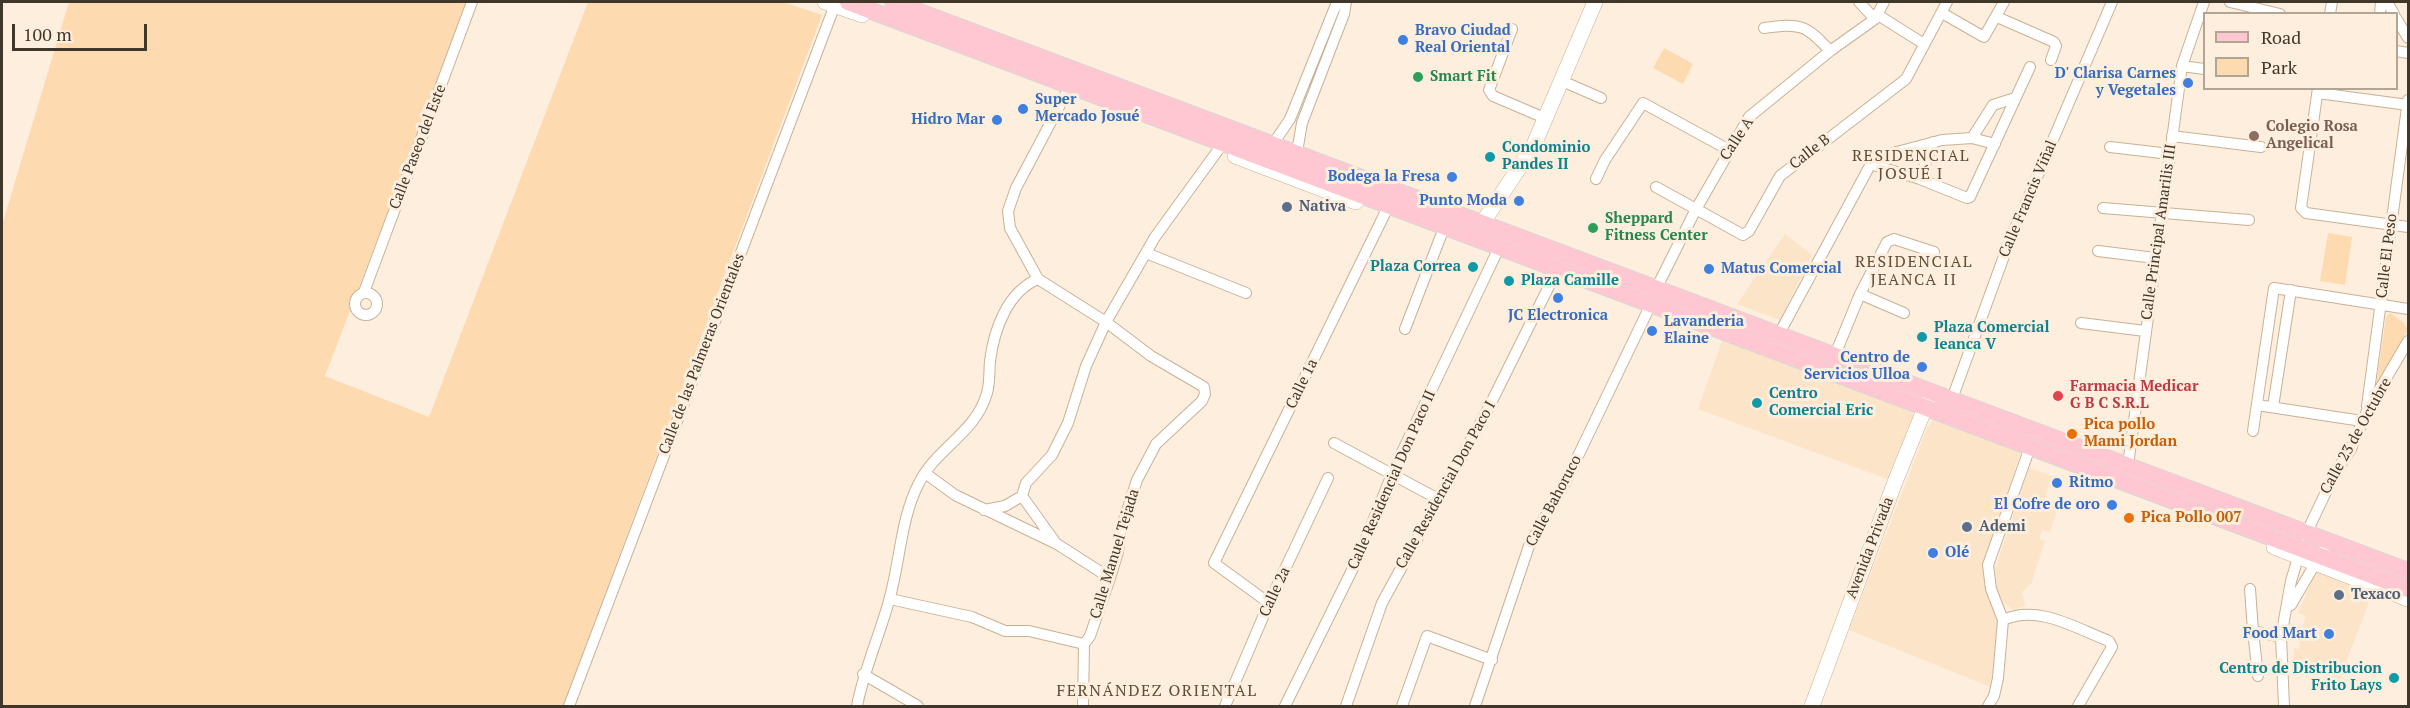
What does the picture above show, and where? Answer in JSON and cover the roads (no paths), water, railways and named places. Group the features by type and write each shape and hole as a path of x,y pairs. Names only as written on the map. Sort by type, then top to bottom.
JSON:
{"main road":[{"path":"836,2 1556,272 1779,334 1835,355 1928,402 1952,399 2128,465 2302,545 2318,559 2409,589"},
{"path":"893,2 1483,222 1652,300 1928,402 2302,545 2329,540 2409,571"}],"street":[{"name":"Calle Paseo del Este","path":"364,292 472,2"},
{"name":"Calle de las Palmeras Orientales","path":"569,706 836,2"},
{"path":"1297,152 1302,123 1344,14 1346,2"},
{"path":"1483,222 1533,147 1595,2"},
{"path":"1859,2 1876,17 1924,44"},
{"name":"Calle A","path":"1652,300 1695,211 1749,117 1876,17 1884,2"},
{"name":"Calle B","path":"1656,187 1695,211 1743,235 1749,231 1780,176 1906,79 1947,2"},
{"path":"1942,13 1980,37 1984,37 2004,2"},
{"name":"Calle Principal Amarilis III","path":"2128,465 2160,212 2182,66 2204,2"},
{"path":"2230,2 2272,12"},
{"name":"Calle Francis Viñal","path":"1952,399 2007,245 2109,3"},
{"path":"1273,144 1290,119 1335,6 1344,14"},
{"path":"1997,17 2054,42 2056,46 2051,60"},
{"path":"2398,20 2409,38"},
{"path":"1764,28 1802,27 1812,32 1830,51"},
{"path":"1512,29 1489,90 1493,96 1546,119"},
{"path":"2182,66 2203,69"},
{"path":"1870,164 1920,179 1967,198 1970,197 2030,67"},
{"path":"1562,81 1601,98"},
{"path":"1069,88 1016,188 1008,211 1010,228 1038,279 1106,322"},
{"path":"2408,105 2318,91 2301,208 2306,213 2409,227"},
{"path":"1972,138 1993,105 2015,98"},
{"name":"Calle El Peso","path":"2365,416 2409,100"},
{"path":"1596,179 1605,160 1643,103 1729,150"},
{"path":"2172,136 2260,147"},
{"path":"1779,334 1870,164 1877,156 1933,142 1972,138 1995,144"},
{"path":"1920,179 1933,142"},
{"path":"984,510 1005,506 1022,496 1026,483 1052,455 1068,423 1086,366 1106,322 1146,253 1221,146"},
{"path":"2110,147 2170,154"},
{"path":"2103,208 2249,220"},
{"path":"1387,209 1496,254 1556,272"},
{"name":"Calle 1a","path":"1269,603 1214,563 1387,209"},
{"path":"1405,329 1442,233"},
{"path":"1835,355 1860,294 1890,240 1934,252"},
{"path":"2098,251 2155,258"},
{"path":"1146,253 1246,293"},
{"name":"Calle Residencial Don Paco II","path":"1285,706 1358,558 1393,475 1496,254"},
{"name":"Calle Residencial Don Paco I","path":"1346,706 1379,610 1488,409 1556,272"},
{"path":"857,706 863,674 890,599 914,492 925,473 966,432 978,413 987,393 993,340 998,324 1017,294 1038,279"},
{"path":"2253,431 2274,288 2409,309"},
{"path":"2273,407 2291,290"},
{"path":"1860,294 1904,313"},
{"name":"Calle Bahoruco","path":"1475,706 1530,543 1565,483 1652,300"},
{"path":"2395,306 2409,320"},
{"name":"Calle Manuel Tejada","path":"1083,706 1084,644 1090,636 1110,578 1118,552 1120,532 1137,480 1156,444 1202,401 1205,394 1204,387 1151,356 1106,322"},
{"path":"2081,322 2145,331"},
{"name":"Calle 23 de Octubre","path":"2288,611 2291,581 2302,545 2336,471 2351,449 2365,416 2409,341"},
{"path":"1928,402 2029,450 2302,545"},
{"name":"Avenida Privada","path":"1812,706 1928,402"},
{"path":"2257,405 2365,416"},
{"path":"1334,443 1438,499"},
{"path":"1988,706 1994,696 1998,678 2003,620 1991,589 1988,565 2029,450"},
{"path":"925,473 955,495 1057,544 1110,578"},
{"name":"Calle 2a","path":"1225,706 1269,603 1328,478"},
{"path":"1022,496 1057,544"},
{"path":"2284,706 2281,637 2288,611 2329,540"},
{"path":"2318,559 2409,599"},
{"path":"2250,589 2258,676"},
{"path":"890,599 972,617 1005,631 1029,631 1084,644"},
{"path":"2003,620 2020,614 2037,613 2111,643 2112,647 2078,706"},
{"path":"2253,631 2281,637"},
{"path":"1402,706 1427,636 1492,660"},
{"path":"863,674 918,706"}],"place":[{"name":"Bravo Ciudad Real Oriental","path":"1403,40"},
{"name":"Smart Fit","path":"1418,77"},
{"name":"D' Clarisa Carnes y Vegetales","path":"2188,83"},
{"name":"Super Mercado Josué","path":"1023,109"},
{"name":"Hidro Mar","path":"997,120"},
{"name":"Colegio Rosa Angelical","path":"2254,136"},
{"name":"Condominio Pandes II","path":"1490,157"},
{"name":"Bodega la Fresa","path":"1452,177"},
{"name":"Punto Moda","path":"1519,201"},
{"name":"Nativa","path":"1287,207"},
{"name":"Sheppard Fitness Center","path":"1593,228"},
{"name":"Plaza Correa","path":"1473,267"},
{"name":"Matus Comercial","path":"1709,269"},
{"name":"Plaza Camille","path":"1509,281"},
{"name":"JC Electronica","path":"1558,298"},
{"name":"Lavanderia Elaine","path":"1652,331"},
{"name":"Plaza Comercial Ieanca V","path":"1922,337"},
{"name":"Centro de Servicios Ulloa","path":"1922,367"},
{"name":"Farmacia Medicar G B C S.R.L","path":"2058,396"},
{"name":"Centro Comercial Eric","path":"1757,403"},
{"name":"Pica pollo Mami Jordan","path":"2072,434"},
{"name":"Ritmo","path":"2057,483"},
{"name":"El Cofre de oro","path":"2112,505"},
{"name":"Pica Pollo 007","path":"2129,518"},
{"name":"Ademi","path":"1967,527"},
{"name":"Olé","path":"1933,553"},
{"name":"Texaco","path":"2339,595"},
{"name":"Food Mart","path":"2329,634"},
{"name":"Centro de Distribucion Frito Lays","path":"2394,678"}],"district":[{"name":"RESIDENCIAL JOSUÉ I","path":"1911,165"},
{"name":"RESIDENCIAL JEANCA II","path":"1914,271"},
{"name":"FERNÁNDEZ ORIENTAL","path":"1157,691"}]}
